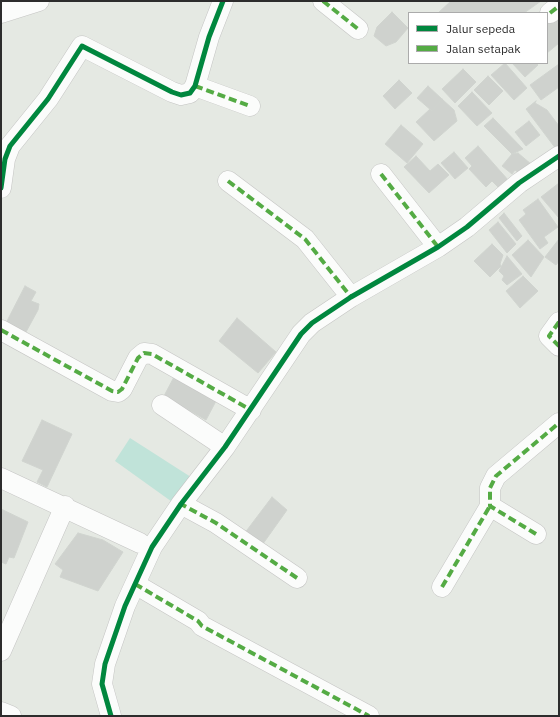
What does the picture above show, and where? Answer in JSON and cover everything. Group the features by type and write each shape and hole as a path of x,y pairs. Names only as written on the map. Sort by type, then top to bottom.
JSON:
{"street":[{"path":"1,13 39,1"},
{"path":"1,188 5,159 10,146 48,98 82,46 172,92 182,95 190,93 195,86 209,38 223,1"},
{"path":"322,1 358,28"},
{"path":"195,86 250,106"},
{"path":"111,716 102,684 105,664 135,584 152,547 181,504 226,447 301,334 312,323 351,297 438,247 467,226 519,183 559,156"},
{"path":"381,174 438,247"},
{"path":"228,181 305,239 351,297"},
{"path":"559,322 549,336 559,346"},
{"path":"1,330 112,391 118,392 122,389 138,358 144,353 152,354 251,410"},
{"path":"162,405 226,447"},
{"path":"442,586 490,506 490,488 496,476 559,422"},
{"path":"1,478 65,506 140,543"},
{"path":"181,504 216,523 297,578"},
{"path":"1,651 65,506"},
{"path":"490,506 536,534"},
{"path":"135,584 198,620 202,626 369,716"},
{"path":"1,712 11,716"}],"shaded area":[{"path":"130,438 194,479 175,504 115,461"}],"building":[{"path":"451,1 541,1 525,12 439,12"},
{"path":"392,12 408,28 396,42 386,46 374,36 377,27"},
{"path":"554,17 559,22 559,43 548,52 548,23"},
{"path":"504,64 506,64 527,88 514,100 491,75"},
{"path":"513,64 538,65 525,77"},
{"path":"559,64 559,87 541,100 530,85"},
{"path":"463,69 476,82 455,103 442,89"},
{"path":"488,76 503,91 489,105 474,90"},
{"path":"399,80 412,93 395,109 383,96"},
{"path":"428,86 442,99 432,111 417,98"},
{"path":"472,92 492,113 477,126 458,106"},
{"path":"442,99 454,110 457,121 434,141 416,122 430,109 432,111"},
{"path":"536,101 535,103 547,110 559,126 559,147 556,149 526,109"},
{"path":"493,118 523,149 512,154 484,126"},
{"path":"529,121 540,135 526,146 515,132"},
{"path":"401,125 423,144 407,163 385,144"},
{"path":"478,146 509,181 500,189 492,181 486,187 469,169 472,166 465,158"},
{"path":"454,152 468,168 455,179 441,163"},
{"path":"518,153 531,164 521,175 515,170 512,174 502,166 512,154"},
{"path":"416,156 430,171 438,164 449,175 429,193 404,167"},
{"path":"559,183 559,218 541,197"},
{"path":"538,199 558,227 544,237 548,243 540,249 519,220 526,214 523,210"},
{"path":"504,213 522,236 517,241 499,218"},
{"path":"498,222 516,244 507,253 489,230"},
{"path":"559,239 559,261 556,265 545,257"},
{"path":"528,240 544,257 531,277 512,255"},
{"path":"492,244 503,255 500,264 501,266 490,277 474,261"},
{"path":"507,256 522,274 507,285 502,280 504,276 499,271"},
{"path":"523,276 538,291 520,308 506,291"},
{"path":"25,286 36,292 31,301 39,304 38,310 26,332 6,323"},
{"path":"237,318 276,352 258,373 219,341"},
{"path":"174,377 216,401 206,420 164,396"},
{"path":"42,420 72,434 47,487 37,482 43,470 22,461"},
{"path":"272,497 287,510 260,548 241,538"},
{"path":"1,509 28,522 14,558 9,557 6,564 1,562"},
{"path":"78,533 103,540 123,552 98,591 60,577 63,570 55,564"}],"marked path":[{"path":"323,1 358,29"},
{"path":"550,13 559,6"},
{"path":"195,86 250,106"},
{"path":"381,174 438,247"},
{"path":"228,181 305,239 351,297"},
{"path":"559,322 549,336 559,346"},
{"path":"1,330 112,391 118,392 122,389 138,358 144,353 152,354 251,410"},
{"path":"536,534 490,506 490,488 496,476 559,423"},
{"path":"180,506 181,504 216,523 297,578"},
{"path":"442,587 490,506"},
{"path":"135,584 198,621 202,626 369,716"}],"cycle path":[{"path":"1,188 5,159 10,146 48,99 82,46 172,92 181,95 190,93 195,86 209,37 223,1"},
{"path":"111,716 102,684 105,664 125,606 152,547 181,504 225,447 301,334 312,323 351,297 438,247 467,227 519,183 559,156"}]}
